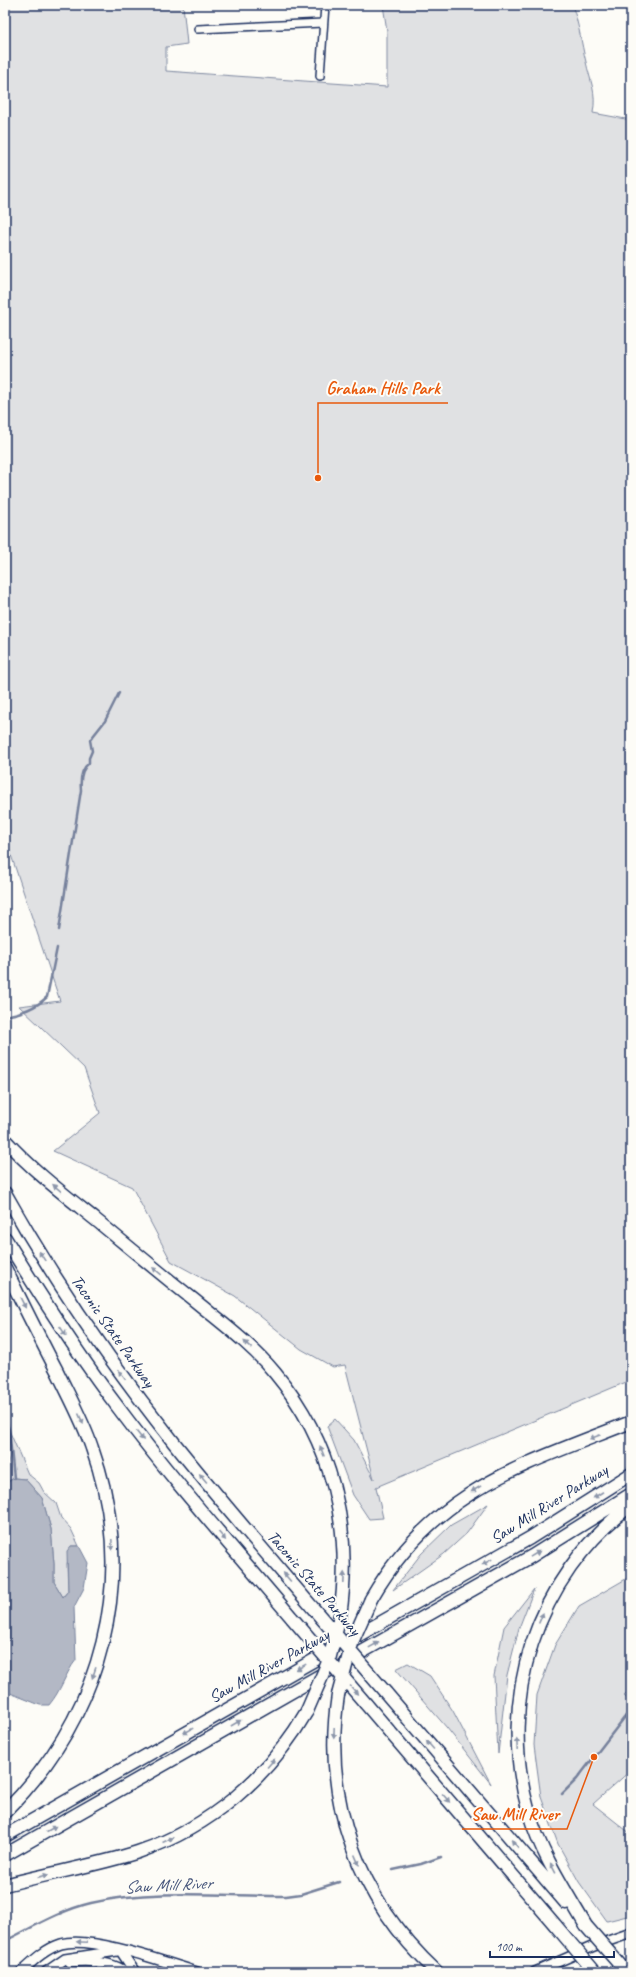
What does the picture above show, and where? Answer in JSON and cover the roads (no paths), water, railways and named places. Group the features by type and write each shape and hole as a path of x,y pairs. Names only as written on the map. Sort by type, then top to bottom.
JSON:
{"highway":[{"path":"5,1140 52,1185 243,1341 274,1372 292,1395 307,1420 320,1447 330,1474 338,1504 343,1535 344,1564 340,1616 329,1660 307,1711 279,1754 251,1785 216,1813 190,1829 166,1841 137,1852 5,1885"},
{"name":"Taconic State Parkway","path":"5,1193 69,1298 134,1391 205,1480 312,1607 624,1969"},
{"path":"5,1238 67,1336 120,1410 176,1481 596,1972"},
{"path":"5,1268 81,1419 92,1447 101,1476 108,1511 112,1565 110,1599 105,1632 97,1666 85,1697 73,1723 49,1761 22,1795 5,1812"},
{"path":"437,1972 414,1950 383,1910 367,1882 351,1844 340,1808 335,1770 334,1731 338,1695 351,1645 371,1599 389,1571 410,1544 444,1511 470,1492 513,1469 631,1422"},
{"name":"Saw Mill River Parkway","path":"5,1836 524,1541 631,1474"},
{"name":"Saw Mill River Parkway","path":"5,1855 525,1560 631,1494"},
{"path":"586,1926 549,1861 529,1813 522,1783 518,1754 518,1704 522,1677 529,1650 539,1621 552,1595 568,1570 588,1544 609,1523 631,1505"}],"main road":[{"path":"536,1972 594,1946 631,1933"},
{"path":"21,1972 45,1952 66,1943 89,1942 196,1972"},
{"path":"46,1972 61,1961 75,1956 120,1950"},
{"path":"120,1950 135,1972"},
{"path":"55,1965 78,1961 94,1962 116,1967 126,1972"}],"street":[{"path":"320,76 323,7"},
{"path":"198,29 323,24"}],"waterway":[{"path":"59,930 81,790 82,775 84,768 89,763 89,758 92,751 90,740 105,721 119,693"},
{"path":"5,1016 28,1010 47,997 57,948"},
{"path":"5,1415 9,1430 14,1478"},
{"name":"Saw Mill River","path":"562,1794 577,1779 631,1709"},
{"name":"Saw Mill River","path":"393,1870 421,1864 441,1857"},
{"name":"Saw Mill River","path":"5,1941 47,1919 91,1903 138,1896 188,1894 286,1896 301,1894 339,1882"}],"place":[{"name":"Graham Hills Park","path":"318,478"},
{"name":"Saw Mill River","path":"594,1757"}]}
